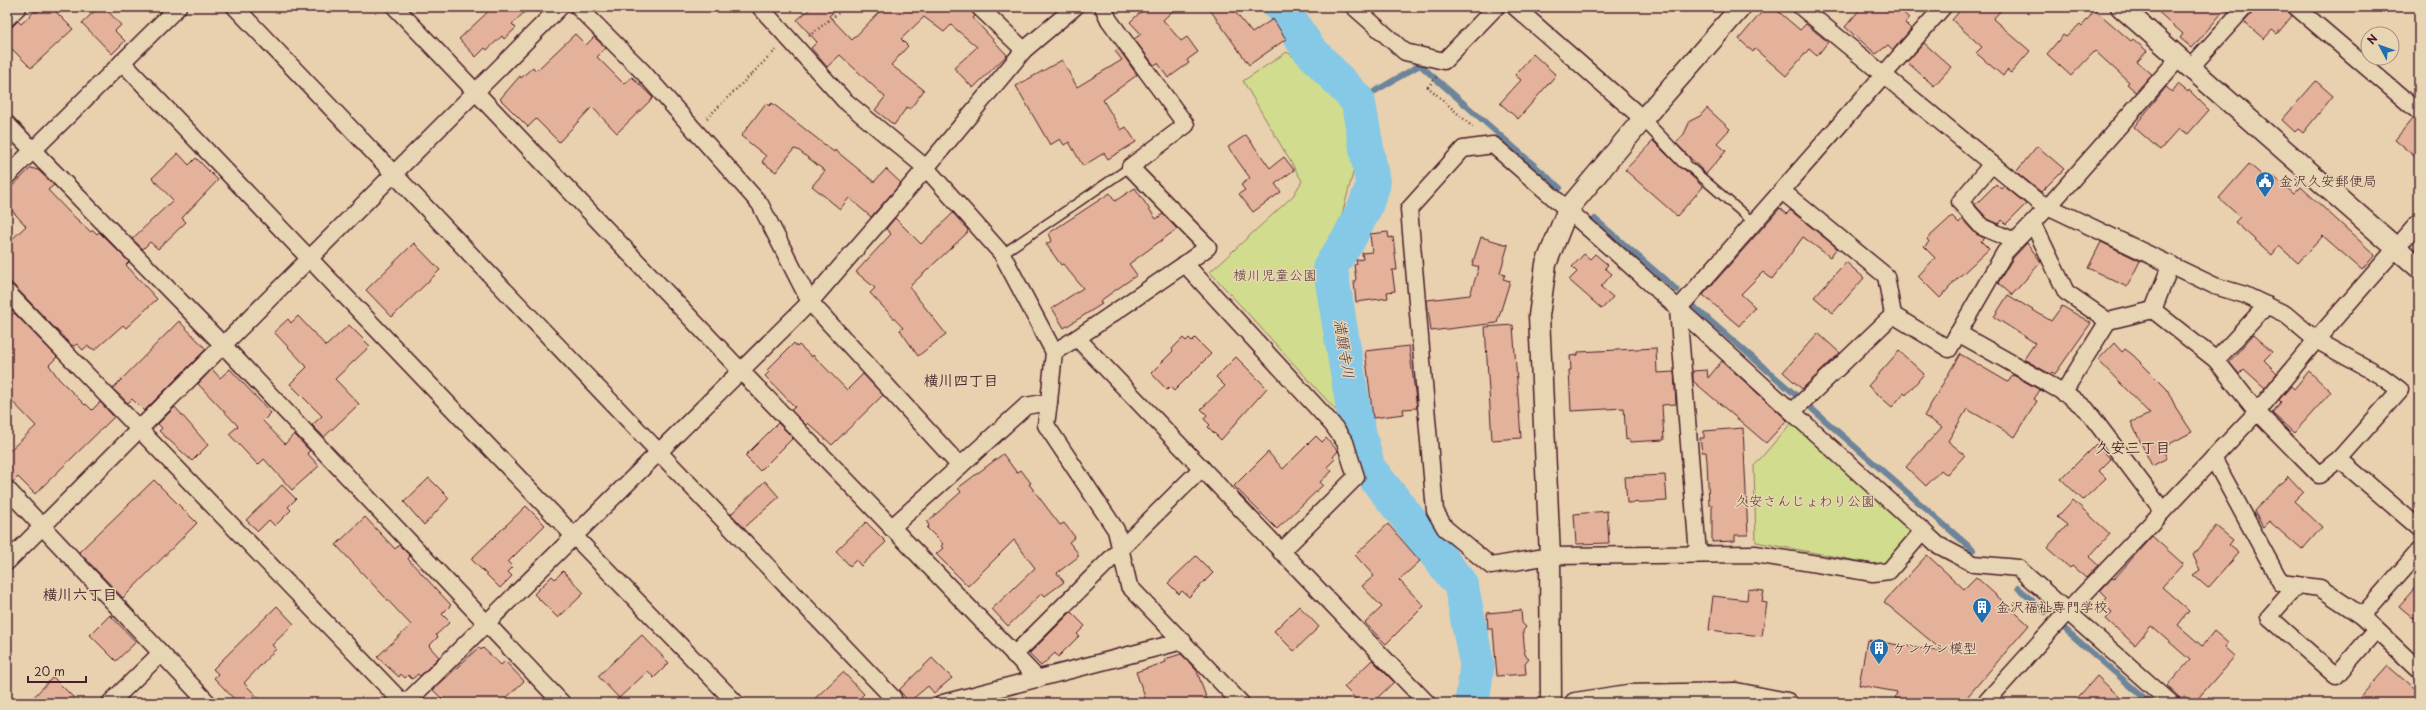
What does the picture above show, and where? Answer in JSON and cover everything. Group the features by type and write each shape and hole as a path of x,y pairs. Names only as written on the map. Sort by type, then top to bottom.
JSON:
{"street":[{"path":"7,18 18,7"},
{"path":"7,176 178,7"},
{"path":"235,7 392,175 892,698 894,703"},
{"path":"395,7 741,371 1038,679"},
{"path":"7,562 560,7"},
{"path":"578,7 643,72 693,131 760,204 810,302 960,466"},
{"path":"760,7 844,100 926,168 1002,254 1054,352 1046,425 1116,530 1130,586 1241,703"},
{"path":"978,7 1024,50"},
{"path":"7,292 404,703 487,623 810,302 926,168 1024,50 1074,7"},
{"path":"1054,352 1077,338 1208,247 1130,167 1186,126 1109,20 1103,7"},
{"path":"1354,7 1405,52 1444,60 1496,7"},
{"path":"1515,7 1643,120 1684,162"},
{"path":"1551,703 1550,556 1539,316 1546,264 1568,209 1741,7"},
{"path":"1801,7 2037,201 2215,286 2245,295 2285,314 2316,340 2381,376 2400,390 2339,459 2319,475 2257,412 2216,360 2153,310"},
{"path":"1698,554 1678,309 1943,7"},
{"path":"2120,7 2419,268"},
{"path":"1782,191 1886,276 1893,315 1949,349 2005,252 2185,63 2245,7"},
{"path":"2296,7 2419,112"},
{"path":"122,62 310,257 574,536 736,703"},
{"path":"7,124 223,345 562,703"},
{"path":"1923,531 1889,571 1873,573 1755,554 1550,556 1491,566 1445,528 1435,511 1409,210 1463,149 1493,145 1568,209 1792,412 1923,531 1938,545 1974,564 2018,568 2171,703"},
{"path":"1992,164 1960,202 1982,227 2015,241"},
{"path":"1985,703 2067,612 2257,412 2316,340 2419,222"},
{"path":"2033,223 2066,292 2108,321"},
{"path":"1185,264 1332,424 1345,442 1356,477 1281,552"},
{"path":"2153,310 2171,264"},
{"path":"2216,360 2267,305"},
{"path":"2063,392 2108,321 2153,310"},
{"path":"1792,412 1893,315"},
{"path":"1958,333 2063,392 2086,409 2163,511"},
{"path":"1077,338 1427,703"},
{"path":"892,528 1026,406 1049,402"},
{"path":"2213,458 2281,583 2320,588 2362,616 2419,670"},
{"path":"2339,459 2419,528"},
{"path":"1014,655 1202,468"},
{"path":"7,489 208,703"},
{"path":"2362,616 2419,551"},
{"path":"2297,585 2270,617 2336,676 2376,630"},
{"path":"943,703 1183,641"},
{"path":"110,703 161,653"},
{"path":"1575,703 1628,695 1736,693 1787,703"}],"lane":[{"path":"1684,162 1754,223"},
{"path":"1002,254 1130,167"}],"path":[{"path":"693,131 791,43 846,7"},
{"path":"1431,83 1428,87 1493,145"}],"green space":[{"name":"横川児童公園","path":"1287,52 1339,90 1356,127 1354,169 1333,249 1321,265 1344,419 1210,272 1293,196 1302,181 1243,81"},
{"name":"久安さんじょわり公園","path":"1792,422 1915,534 1899,555 1880,565 1756,542 1754,466"}],"building":[{"path":"43,7 51,7 73,29 31,68 7,44 7,32 18,21 21,24 35,11 36,13"},
{"path":"99,7 104,7 121,25 115,31 125,41 112,54 82,23"},
{"path":"493,7 530,7 512,24 516,28 504,39 502,36 487,50 485,48 476,57 459,39"},
{"path":"812,7 840,7 829,16 852,40 884,7 970,7 975,16 973,18 1007,55 973,88 954,68 977,47 951,25 944,32 924,17 901,39 908,46 891,65 924,90 910,109 907,107 894,125 875,110 885,97 840,55 827,67 811,48 817,42 797,20"},
{"path":"1146,7 1177,7 1163,20 1181,41 1187,37 1198,52 1187,60 1189,63 1168,78 1158,63 1154,65 1134,39 1141,34 1130,22"},
{"path":"1208,7 1231,7 1252,33 1273,19 1286,39 1249,65"},
{"path":"1766,7 1773,7 1800,30 1806,24 1828,42 1817,56 1809,49 1786,76 1755,49 1753,52 1739,39"},
{"path":"1862,7 1897,7 1909,18 1905,23 1911,29 1893,50 1888,45 1876,54 1845,27"},
{"path":"1963,7 2004,7 1993,19 2030,51 2011,73 2007,70 2003,76 1976,53 1982,47 1952,20"},
{"path":"2153,7 2227,7 2192,48 2180,38 2183,34"},
{"path":"2258,7 2287,7 2292,16 2277,34 2272,30 2264,39 2244,22"},
{"path":"2095,10 2131,41 2133,39 2147,51 2137,62 2152,74 2136,92 2127,84 2129,82 2095,51 2071,76 2047,54 2063,35 2066,37 2080,24 2082,26"},
{"path":"575,34 586,45 594,37 606,48 597,57 624,84 632,77 653,98 617,133 592,107 559,142 536,119 528,127 500,99 520,76 521,78 533,67 536,71"},
{"path":"1924,43 1951,67 1934,86 1907,62"},
{"path":"1119,49 1137,75 1103,100 1121,130 1126,127 1136,142 1108,159 1104,153 1083,166 1069,142 1064,145 1060,139 1050,145 1016,86 1062,60 1077,87 1122,60 1115,51"},
{"path":"1533,54 1556,75 1518,119 1500,103 1521,80 1515,75"},
{"path":"2316,81 2333,96 2303,133 2298,129 2295,132 2282,120"},
{"path":"2178,84 2188,92 2189,90 2209,110 2188,134 2179,129 2160,150 2134,127 2166,87 2172,92"},
{"path":"766,103 769,106 772,103 834,152 835,150 874,182 886,169 901,183 871,217 849,198 840,209 812,186 825,171 798,150 794,149 776,172 762,162 766,156 741,136"},
{"path":"1707,108 1730,129 1717,143 1726,151 1706,174 1676,143 1684,134 1690,121 1700,116"},
{"path":"2412,119 2419,121 2419,160 2395,140"},
{"path":"1246,135 1270,168 1284,157 1294,170 1275,184 1281,192 1253,212 1239,194 1245,190 1241,185 1250,178 1228,147"},
{"path":"1653,141 1679,167 1684,169 1703,187 1677,216 1625,170"},
{"path":"2037,146 2064,169 2041,192 2016,172"},
{"path":"178,153 189,165 196,158 218,180 182,218 186,222 158,249 150,242 143,249 132,239 173,200 152,178"},
{"path":"2249,164 2270,182 2274,177 2294,194 2301,187 2375,255 2362,270 2323,236 2298,263 2279,246 2272,255 2235,222 2240,217 2219,198"},
{"path":"31,168 38,170 54,185 48,190 68,211 91,232 93,230 97,234 99,232 129,262 126,265 157,299 126,328 123,325 95,350 87,346 83,350 77,344 74,346 70,344 7,278 7,244 26,226 7,205 7,191"},
{"path":"1996,184 2001,189 2004,186 2026,204 2006,224 2002,220 1999,224 1988,219 1975,205"},
{"path":"1135,188 1156,219 1163,214 1177,229 1129,264 1137,275 1100,301 1102,304 1064,328 1052,308 1083,288 1063,264 1061,265 1046,244 1052,241 1049,233 1110,193 1115,201"},
{"path":"1780,208 1787,214 1790,210 1837,248 1830,257 1803,237 1772,279 1763,272 1741,294 1755,307 1739,326 1703,295"},
{"path":"953,213 968,230 967,233 909,287 946,334 918,356 900,330 903,328 870,293 875,288 856,272 891,234 886,229 895,218 921,244"},
{"path":"1952,216 1959,223 1962,219 1975,233 1984,238 1981,241 1989,249 1957,279 1940,298 1918,276 1935,258 1924,247 1929,242 1927,239"},
{"path":"1388,232 1389,238 1393,237 1397,270 1392,270 1395,291 1387,292 1388,298 1356,302 1354,282 1356,279 1354,265 1357,264 1356,260 1363,259 1362,253 1372,252 1370,234"},
{"path":"1481,237 1508,245 1500,273 1505,275 1503,279 1510,281 1497,323 1431,331 1427,300 1470,295 1479,267 1472,265"},
{"path":"2101,242 2140,261 2127,287 2088,268"},
{"path":"414,243 440,270 392,317 366,290"},
{"path":"2027,243 2041,262 2012,295 1998,283 2013,258"},
{"path":"1584,254 1590,259 1595,254 1608,265 1605,268 1612,274 1601,287 1613,297 1602,309 1569,280 1577,272 1572,267"},
{"path":"1846,262 1864,278 1833,313 1814,297"},
{"path":"2008,295 2051,321 2062,306 2091,323 2055,374 2052,372 2050,374 2024,359 2035,343 1994,317"},
{"path":"14,313 57,357 49,365 59,379 92,410 100,402 114,417 35,494 18,477 13,482 7,480 7,453 36,426 7,396 7,320"},
{"path":"298,316 326,346 349,325 370,346 335,379 359,404 324,437 312,425 322,416 290,384 307,367 274,332 288,319 291,323"},
{"path":"179,321 206,349 144,411 132,399 128,403 113,389"},
{"path":"1513,325 1521,438 1492,440 1485,327"},
{"path":"1818,333 1840,353 1802,389 1783,372"},
{"path":"2253,335 2272,352 2264,360 2277,373 2265,388 2244,369 2239,374 2229,362"},
{"path":"1183,338 1186,341 1189,338 1192,341 1195,338 1211,354 1174,391 1170,387 1167,390 1151,373 1173,351 1172,349"},
{"path":"794,343 797,347 799,345 812,357 813,355 847,390 863,374 883,395 832,445 808,423 806,425 791,410 795,407 765,376 769,372 767,370"},
{"path":"2114,343 2122,352 2125,349 2133,355 2167,389 2176,408 2192,432 2162,448 2167,458 2152,466 2131,422 2150,414 2098,360"},
{"path":"1409,346 1417,408 1403,409 1404,414 1373,418 1365,351"},
{"path":"1656,348 1657,373 1674,372 1676,404 1662,405 1664,440 1630,442 1629,439 1626,440 1624,408 1571,411 1569,370 1571,370 1570,356 1578,355 1578,352"},
{"path":"1899,351 1924,374 1906,395 1904,393 1892,407 1868,386"},
{"path":"1960,354 2008,382 2013,375 2040,390 2034,399 2037,401 2015,437 1967,409 1948,441 1965,455 1947,475 1941,470 1926,486 1906,467 1942,427 1924,416"},
{"path":"1236,357 1267,388 1221,440 1208,427 1210,425 1204,419 1207,415 1201,409 1225,386 1216,377"},
{"path":"1722,361 1787,420 1766,443 1693,381 1693,371 1707,370 1708,378"},
{"path":"212,369 220,378 230,369 271,413 263,421 285,444 294,434 310,451 307,453 319,466 292,490 264,459 258,465 229,434 238,426 198,384"},
{"path":"2309,371 2331,392 2294,433 2272,413 2281,402 2279,400 2291,386 2294,389"},
{"path":"175,407 208,445 192,461 159,431 162,428 158,424"},
{"path":"778,423 793,438 760,471 745,456"},
{"path":"1743,428 1748,535 1735,535 1735,541 1712,542 1712,505 1709,505 1706,452 1702,452 1700,438 1704,438 1704,431"},
{"path":"1316,436 1322,442 1326,438 1338,451 1333,457 1335,459 1327,467 1332,471 1320,482 1323,485 1277,529 1234,486 1268,452 1283,469"},
{"path":"2096,444 2111,459 2099,471 2106,478 2083,500 2061,479"},
{"path":"1003,454 1017,473 1021,470 1031,483 1029,484 1060,525 1064,523 1075,537 1069,542 1078,553 1078,557 1057,573 1064,582 1045,596 1042,593 1008,626 992,609 1035,568 1014,540 968,586 936,554 943,548 941,546 943,544 927,528 929,526 927,522 961,492 958,488"},
{"path":"1665,475 1667,501 1627,503 1625,477"},
{"path":"2288,476 2303,492 2294,501 2322,527 2302,550 2269,521 2263,527 2254,511"},
{"path":"429,478 449,498 424,525 404,502"},
{"path":"154,480 197,523 123,598 79,552"},
{"path":"765,481 779,497 744,528 731,514"},
{"path":"282,485 296,499 288,507 291,510 275,526 269,520 258,531 246,520"},
{"path":"2073,500 2110,534 2089,557 2098,565 2086,578 2072,566 2070,568 2047,548 2067,525 2057,517"},
{"path":"526,506 545,525 508,562 513,567 508,572 512,576 500,588 471,559"},
{"path":"1607,511 1609,543 1576,544 1574,514"},
{"path":"365,517 395,549 399,545 410,556 408,559 451,605 442,614 450,622 436,635 438,637 429,646 439,657 420,676 418,674 412,679 408,675 405,678 401,674 399,677 377,657 411,625 336,545"},
{"path":"866,522 886,542 861,566 856,560 850,566 836,551"},
{"path":"1388,524 1420,561 1399,580 1424,606 1386,644 1365,623 1382,607 1362,586 1374,576 1355,555"},
{"path":"2216,526 2233,540 2229,545 2239,553 2208,588 2193,575 2200,570 2193,555"},
{"path":"2152,536 2183,564 2162,587 2189,611 2178,625 2202,646 2214,631 2228,643 2225,647 2235,656 2194,703 2184,696 2181,699 2167,686 2190,660 2151,626 2135,645 2106,619 2112,613 2102,604 2107,598 2100,591 2112,578 2114,579"},
{"path":"1927,555 1964,589 1976,577 2029,625 1962,703 1913,703 1895,698 1897,692 1859,685 1867,640 1944,652 1884,602"},
{"path":"1196,556 1213,573 1189,597 1182,591 1179,594 1168,583"},
{"path":"563,571 584,593 558,618 534,594 552,576 555,579"},
{"path":"2419,583 2419,623 2399,606"},
{"path":"1748,589 1764,591 1762,602 1767,603 1762,636 1709,630 1713,596 1747,600"},
{"path":"277,606 294,624 272,645 276,649 244,683 263,703 238,703 214,678 218,674 213,669"},
{"path":"1299,606 1319,627 1294,651 1274,631"},
{"path":"1521,610 1522,623 1526,627 1523,631 1525,655 1529,658 1525,663 1526,674 1497,676 1493,629 1488,629 1487,613"},
{"path":"1071,612 1085,626 1077,634 1079,636 1058,657 1055,653 1041,666 1029,654"},
{"path":"110,615 136,642 116,661 90,635"},
{"path":"642,635 669,663 654,678 648,671 619,698 598,676"},
{"path":"479,647 481,650 483,648 501,665 505,661 524,681 501,703 446,703 433,690"},
{"path":"1181,654 1197,671 1208,703 1147,703 1136,672 1166,662 1165,659"},
{"path":"932,658 952,678 934,693 928,686 909,702 899,690"},
{"path":"1372,660 1394,682 1372,703 1360,703 1344,687"},
{"path":"2388,666 2419,693 2419,703 2355,703"},
{"path":"843,672 864,694 855,703 810,703"},
{"path":"2097,676 2126,703 2073,703"},
{"path":"53,677 79,703 28,703"}],"waterway":[{"name":"満願寺川","path":"1281,7 1308,48 1358,101 1373,185 1365,207 1348,240 1330,267 1355,418 1368,468 1461,585 1477,665 1473,696"},
{"path":"1358,101 1420,65 1560,188"},
{"path":"1595,219 1677,290"},
{"path":"1692,305 1798,397"},
{"path":"1812,409 1973,550"},
{"path":"2018,588 2045,612"},
{"path":"2066,630 2150,703"}],"place":[{"name":"金沢久安郵便局","path":"2265,198"},
{"name":"金沢福祉専門学校","path":"1982,624"},
{"name":"ケンケン模型","path":"1879,665"}],"district":[{"name":"横川四丁目","path":"961,381"},
{"name":"久安三丁目","path":"2133,448"},
{"name":"横川六丁目","path":"80,595"}]}
